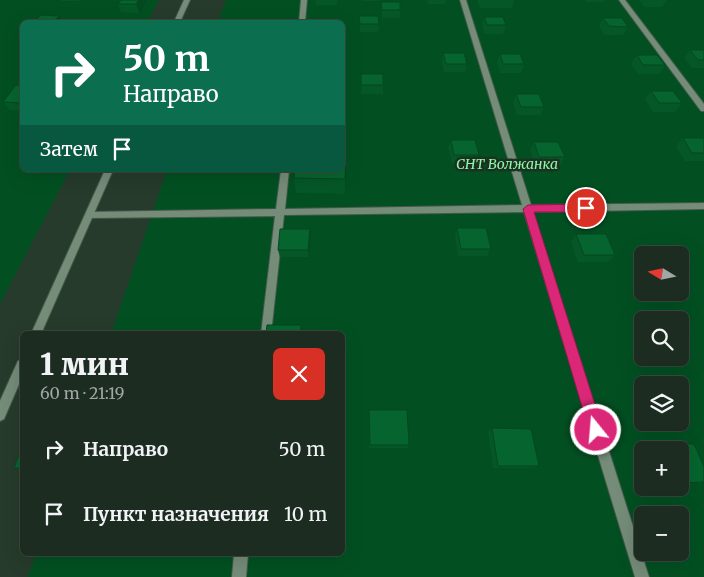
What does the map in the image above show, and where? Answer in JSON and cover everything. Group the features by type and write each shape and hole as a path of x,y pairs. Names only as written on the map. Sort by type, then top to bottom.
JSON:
{"street":[{"path":"178,20 187,0"},
{"path":"302,20 304,0"},
{"path":"463,0 642,577"},
{"path":"622,0 704,109"},
{"path":"37,331 108,172"},
{"path":"266,331 285,172"},
{"path":"89,215 704,206"},
{"path":"0,415 20,369"},
{"path":"238,577 241,556"}],"green space":[{"path":"0,0 159,0 148,20 20,20 20,172 69,172 0,304"},
{"name":"СНТ Волжанка","path":"226,0 704,0 704,577 28,577 35,556 345,556 345,331 112,331 166,172 345,172 345,20 219,20"}],"building":[{"path":"121,0 139,0 136,4 118,4"},
{"path":"381,2 400,2 400,10 382,10"},
{"path":"41,15 59,16 55,20 36,20"},
{"path":"359,16 378,16 379,24 360,24"},
{"path":"484,17 503,17 506,25 487,25"},
{"path":"603,18 622,18 628,27 609,26"},
{"path":"690,50 704,50 704,60 698,60"},
{"path":"443,53 464,53 467,64 446,64"},
{"path":"500,54 520,54 524,64 503,64"},
{"path":"637,55 657,55 665,65 643,65"},
{"path":"361,74 383,74 383,85 361,85"},
{"path":"16,85 20,86 20,103 3,102"},
{"path":"651,91 673,91 682,103 659,103"},
{"path":"516,94 539,94 544,107 521,107"},
{"path":"683,138 704,138 704,153 692,153"},
{"path":"451,140 475,140 479,155 454,155"},
{"path":"534,142 558,142 565,157 539,157"},
{"path":"346,157 345,179 294,178 295,172 345,172"},
{"path":"457,228 486,228 491,249 461,249"},
{"path":"280,229 310,229 308,250 278,250"},
{"path":"576,234 606,234 615,255 584,255"},
{"path":"267,325 301,325 301,331 266,331"},
{"path":"369,410 407,410 409,445 370,445"},
{"path":"492,428 531,429 539,466 498,466"},
{"path":"689,444 694,444 704,467 704,482 689,483"},
{"path":"20,452 20,468 14,468"}],"route":[{"path":"586,208 528,209 596,430"}]}
